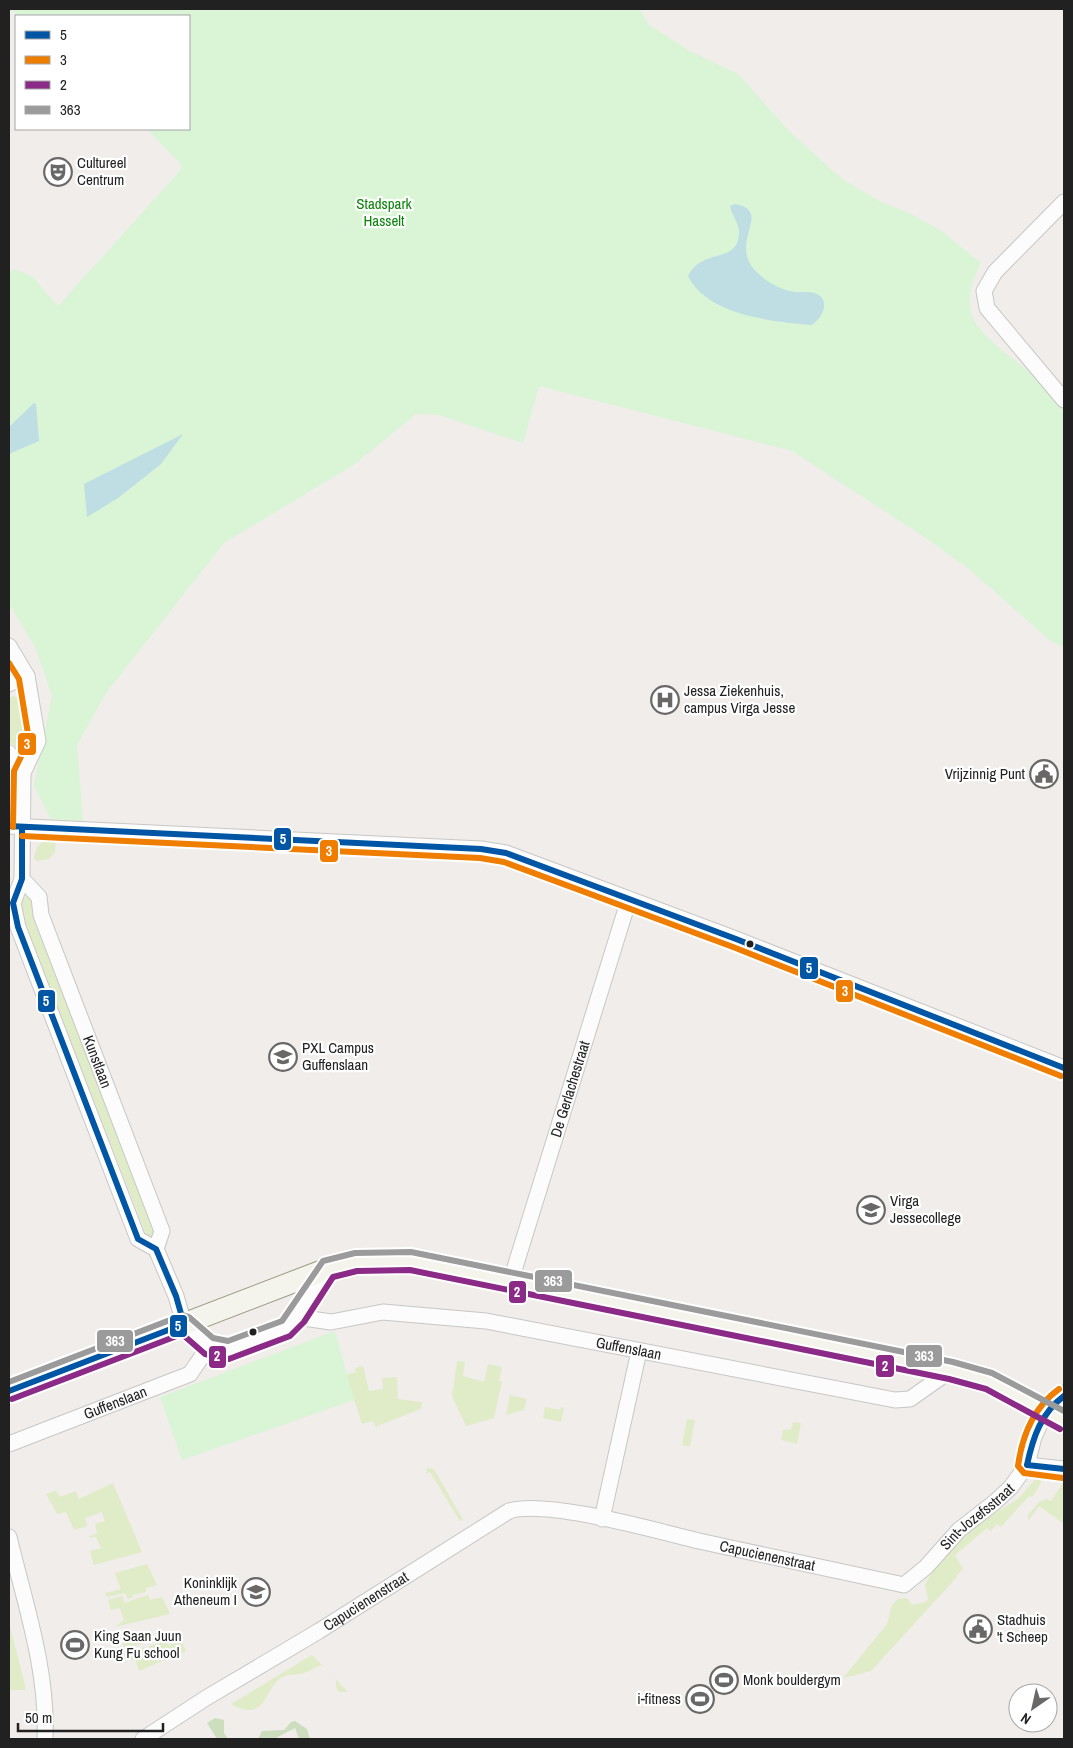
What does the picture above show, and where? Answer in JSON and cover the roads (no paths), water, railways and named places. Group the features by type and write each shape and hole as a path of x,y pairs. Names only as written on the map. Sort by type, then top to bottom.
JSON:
{"main road":[{"path":"9,1391 327,1269 356,1262 411,1261 951,1370 989,1381 1055,1416 1064,1396"}],"street":[{"path":"1064,202 995,272 984,291 987,308 1064,400"},
{"name":"Kunstlaan","path":"9,646 27,676 38,741 23,773 15,826 22,879 13,903 18,927 138,1239 156,1249 162,1231 41,915 39,897 22,879"},
{"path":"9,684 27,676"},
{"path":"9,753 23,773"},
{"path":"15,826 481,849 520,857 1064,1068"},
{"name":"De Gerlachestraat","path":"511,1280 629,899"},
{"path":"156,1249 176,1296 184,1324 209,1346 229,1350 287,1328 297,1317 327,1269"},
{"name":"Guffenslaan","path":"297,1317 331,1322 383,1312 486,1321 903,1401 910,1399 951,1370"},
{"name":"Guffenslaan","path":"9,1444 190,1374 209,1346"},
{"path":"602,1519 639,1351"},
{"name":"Sint-Jozefsstraat","path":"904,1585 926,1567 959,1530 1000,1497 1027,1465 1034,1437 1055,1416"},
{"path":"1027,1465 1064,1469"},
{"name":"Capucienenstraat","path":"143,1739 206,1698 320,1632 509,1511 521,1508 543,1509 602,1519 904,1585"},
{"path":"9,1537 42,1672 46,1718 44,1739"}],"water":[{"path":"735,204 746,208 751,214 746,252 750,263 760,275 781,288 795,292 814,293 823,299 824,309 822,314 811,325 760,318 725,308 710,300 697,289 688,276 694,267 702,262 733,249 739,232 730,206"},
{"path":"34,403 36,404 39,441 9,454 9,427"},
{"path":"183,434 161,464 118,498 87,517 84,484"}],"place":[{"name":"Cultureel Centrum","path":"58,172"},
{"name":"Jessa Ziekenhuis, campus Virga Jesse","path":"665,700"},
{"name":"Vrijzinnig Punt","path":"1044,774"},
{"name":"PXL Campus Guffenslaan","path":"283,1057"},
{"name":"Virga Jessecollege","path":"871,1210"},
{"name":"Koninklijk Atheneum I","path":"256,1592"},
{"name":"Stadhuis 't Scheep","path":"978,1629"},
{"name":"King Saan Juun Kung Fu school","path":"75,1645"},
{"name":"Monk bouldergym","path":"724,1680"},
{"name":"i-fitness","path":"700,1699"}],"park label":[{"name":"Stadspark Hasselt","path":"384,212"}]}
